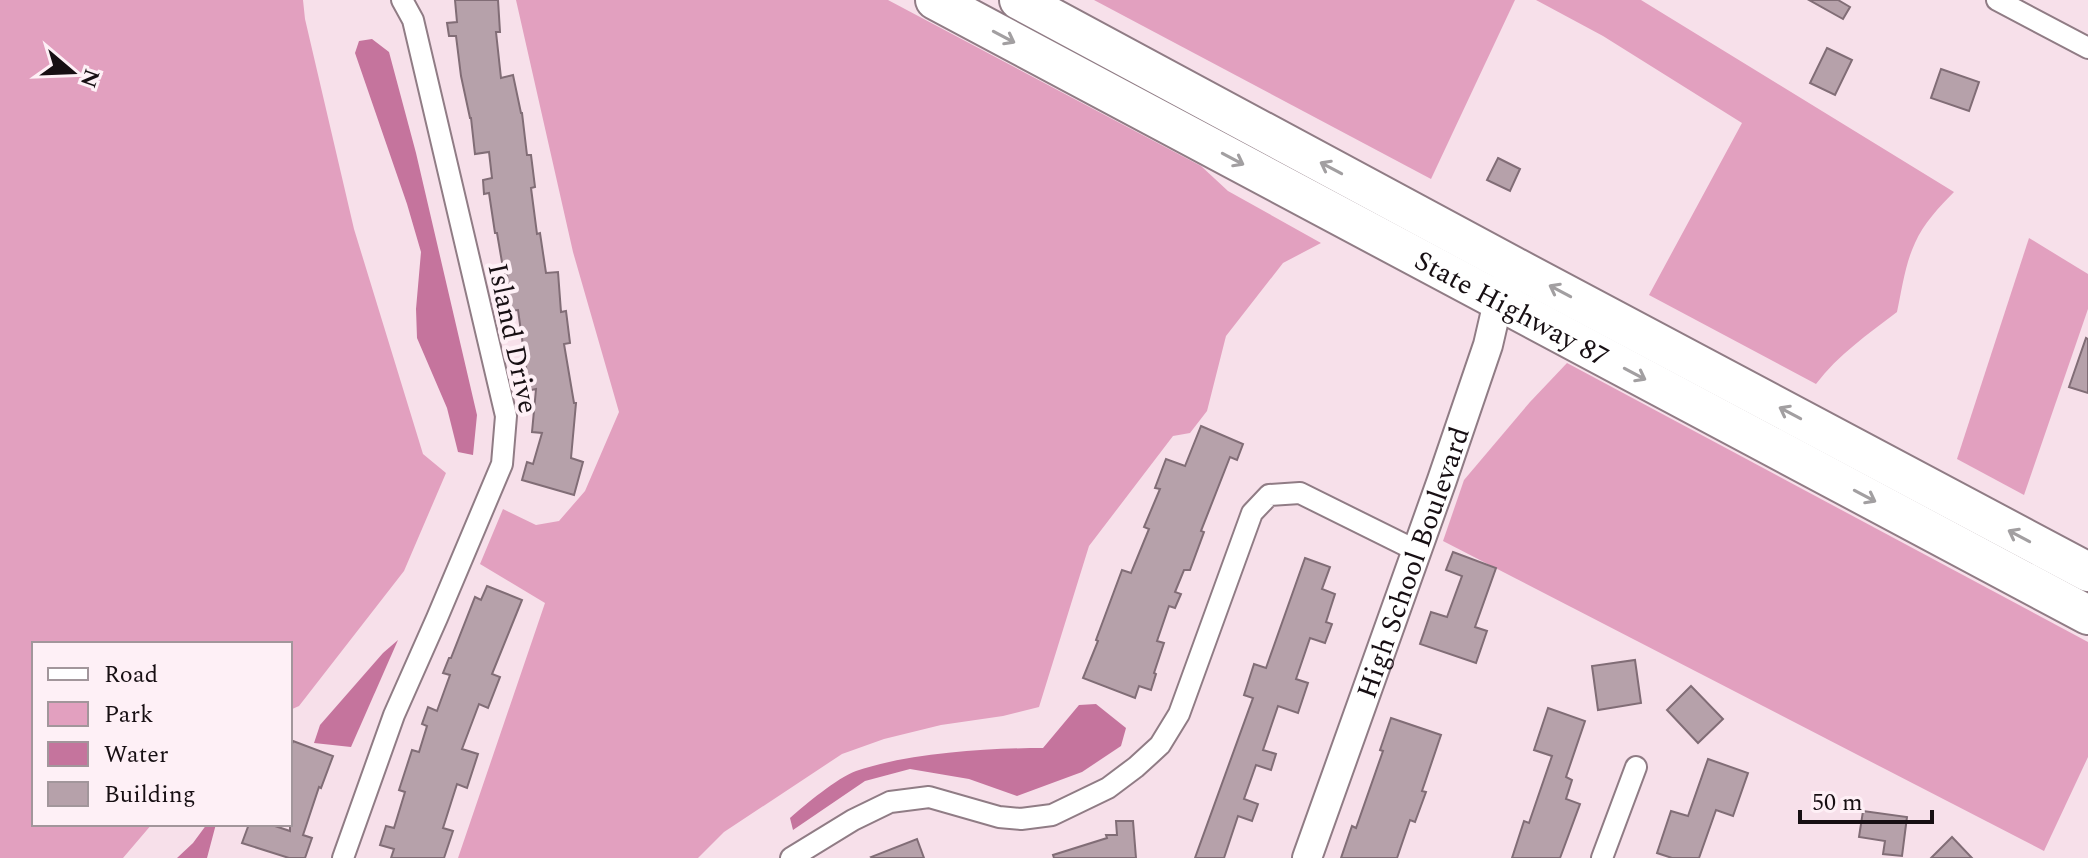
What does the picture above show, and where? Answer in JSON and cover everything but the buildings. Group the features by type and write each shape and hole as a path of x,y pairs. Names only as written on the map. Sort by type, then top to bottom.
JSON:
{"highway":[{"name":"State Highway 87","path":"935,0 2088,615"},
{"path":"1019,0 2088,572"}],"street":[{"name":"Island Drive","path":"343,858 394,715 502,464 506,416 413,20 402,0"},
{"path":"1997,0 2088,48"},
{"name":"High School Boulevard","path":"1307,858 1417,551 1488,345 1498,302 1513,266"},
{"path":"791,858 853,820 890,802 929,797 999,817 1021,819 1052,815 1108,788 1136,767 1160,745 1179,714 1252,513 1269,495 1300,493 1417,551"},
{"path":"2040,589 2088,607"},
{"path":"1602,858 1636,767"}],"green space":[{"path":"0,0 303,0 354,229 423,454 446,473 404,571 299,706 292,709 292,642 32,642 32,826 150,826 123,858 0,858"},
{"path":"516,0 888,0 1201,166 1228,191 1321,243 1283,263 1226,336 1207,411 1190,433 1173,436 1089,546 1039,707 941,725 884,739 842,754 724,832 698,858 458,858 545,603 480,564 503,509 536,525 559,521 585,491 619,412 573,252"},
{"path":"1094,0 1515,0 1431,179"},
{"path":"1536,0 1641,0 1954,192 1918,236 1906,268 1897,312 1844,354 1816,384 1649,295 1742,123 1603,36"},
{"path":"2029,238 2088,274 2088,309 2024,495 1957,459"},
{"path":"1567,363 2088,642 2088,757 2044,851 1443,541 1464,480"}],"water":[{"path":"372,39 389,52 416,153 477,415 473,455 458,452 447,408 417,338 421,252 355,53 359,41"},
{"path":"398,640 351,747 314,743 320,725"},
{"path":"1096,704 1126,728 1121,746 1082,772 1017,796 969,779 910,769 865,781 793,830 790,818 848,774 900,760 948,753 1043,748 1079,705"},
{"path":"206,826 215,826 207,858 177,858"}]}
